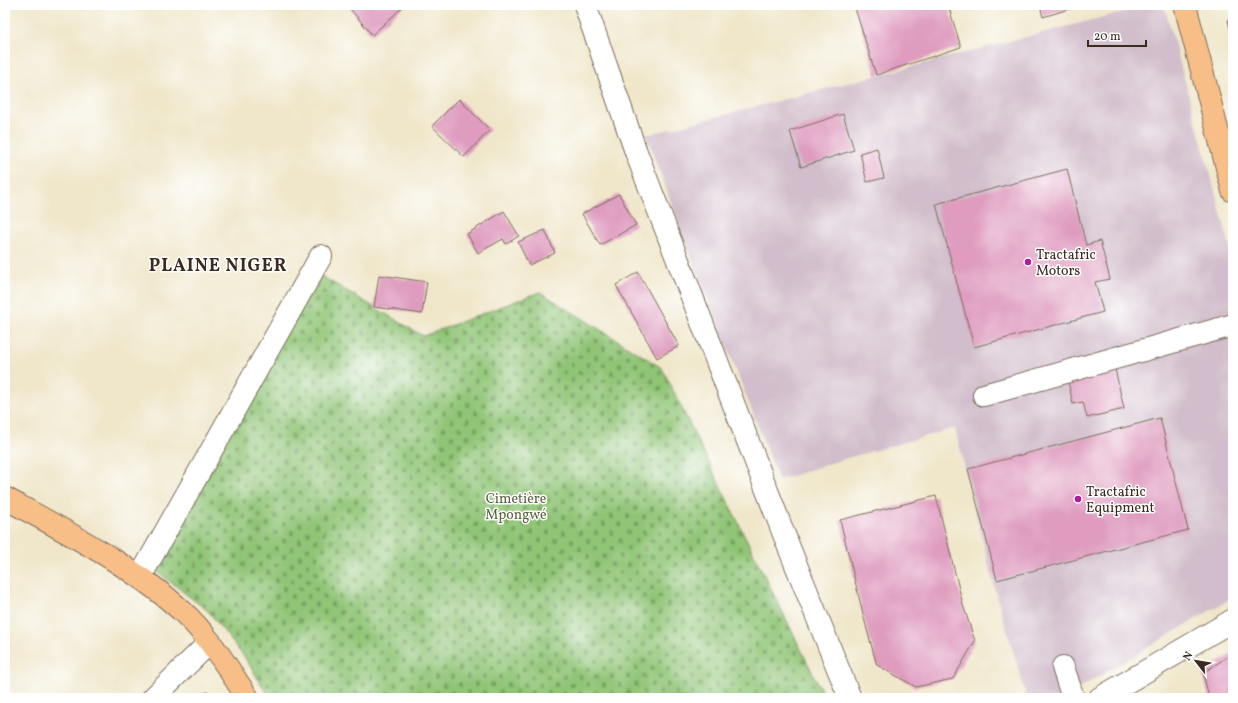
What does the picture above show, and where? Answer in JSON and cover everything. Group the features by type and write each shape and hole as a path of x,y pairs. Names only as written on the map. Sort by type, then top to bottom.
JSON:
{"main road":[{"path":"1185,5 1233,191"},
{"path":"5,498 57,527 140,577 185,614 210,642 248,698"}],"street":[{"path":"586,5 636,152 790,550 850,698"},
{"path":"140,577 321,256"},
{"path":"984,395 1233,325"},
{"path":"1100,698 1233,620"},
{"path":"153,698 210,642"},
{"path":"1063,667 1073,698"}],"shaded area":[{"path":"1150,5 1164,5 1233,257 1233,597 1062,698 1027,698 996,594 955,428 844,459 779,480 697,271 646,135"}],"green space":[{"name":"Cimetière Mpongwé","path":"318,274 423,336 540,292 662,368 825,698 270,698 245,658 208,611 151,567"}],"building":[{"path":"347,5 405,5 372,35"},
{"path":"854,5 948,5 961,47 876,75"},
{"path":"1040,5 1082,5 1043,17"},
{"path":"1233,18 1233,39 1232,39 1228,20"},
{"path":"459,99 490,130 464,157 432,126"},
{"path":"843,114 854,150 801,167 790,131"},
{"path":"877,148 884,178 867,182 860,153"},
{"name":"Tractafric Motors","path":"1067,169 1086,245 1100,241 1110,279 1095,282 1103,312 974,347 936,204"},
{"path":"619,194 636,225 600,245 582,214"},
{"path":"504,211 519,236 506,244 503,239 478,253 467,234"},
{"path":"545,230 555,253 529,265 518,242"},
{"path":"638,272 679,346 657,358 616,285"},
{"path":"379,275 427,282 422,314 374,307"},
{"path":"1115,369 1124,409 1087,418 1083,402 1073,404 1068,381"},
{"name":"Tractafric Equipment","path":"1160,418 1188,530 997,580 968,469"},
{"path":"936,496 963,605 975,641 953,679 916,687 877,665 840,520"},
{"path":"1233,653 1233,698 1209,698 1203,673"},
{"path":"207,692 211,698 199,698"}],"place":[{"name":"Tractafric Motors","path":"1028,262"},
{"name":"Tractafric Equipment","path":"1078,499"}],"district":[{"name":"PLAINE NIGER","path":"218,265"}]}
